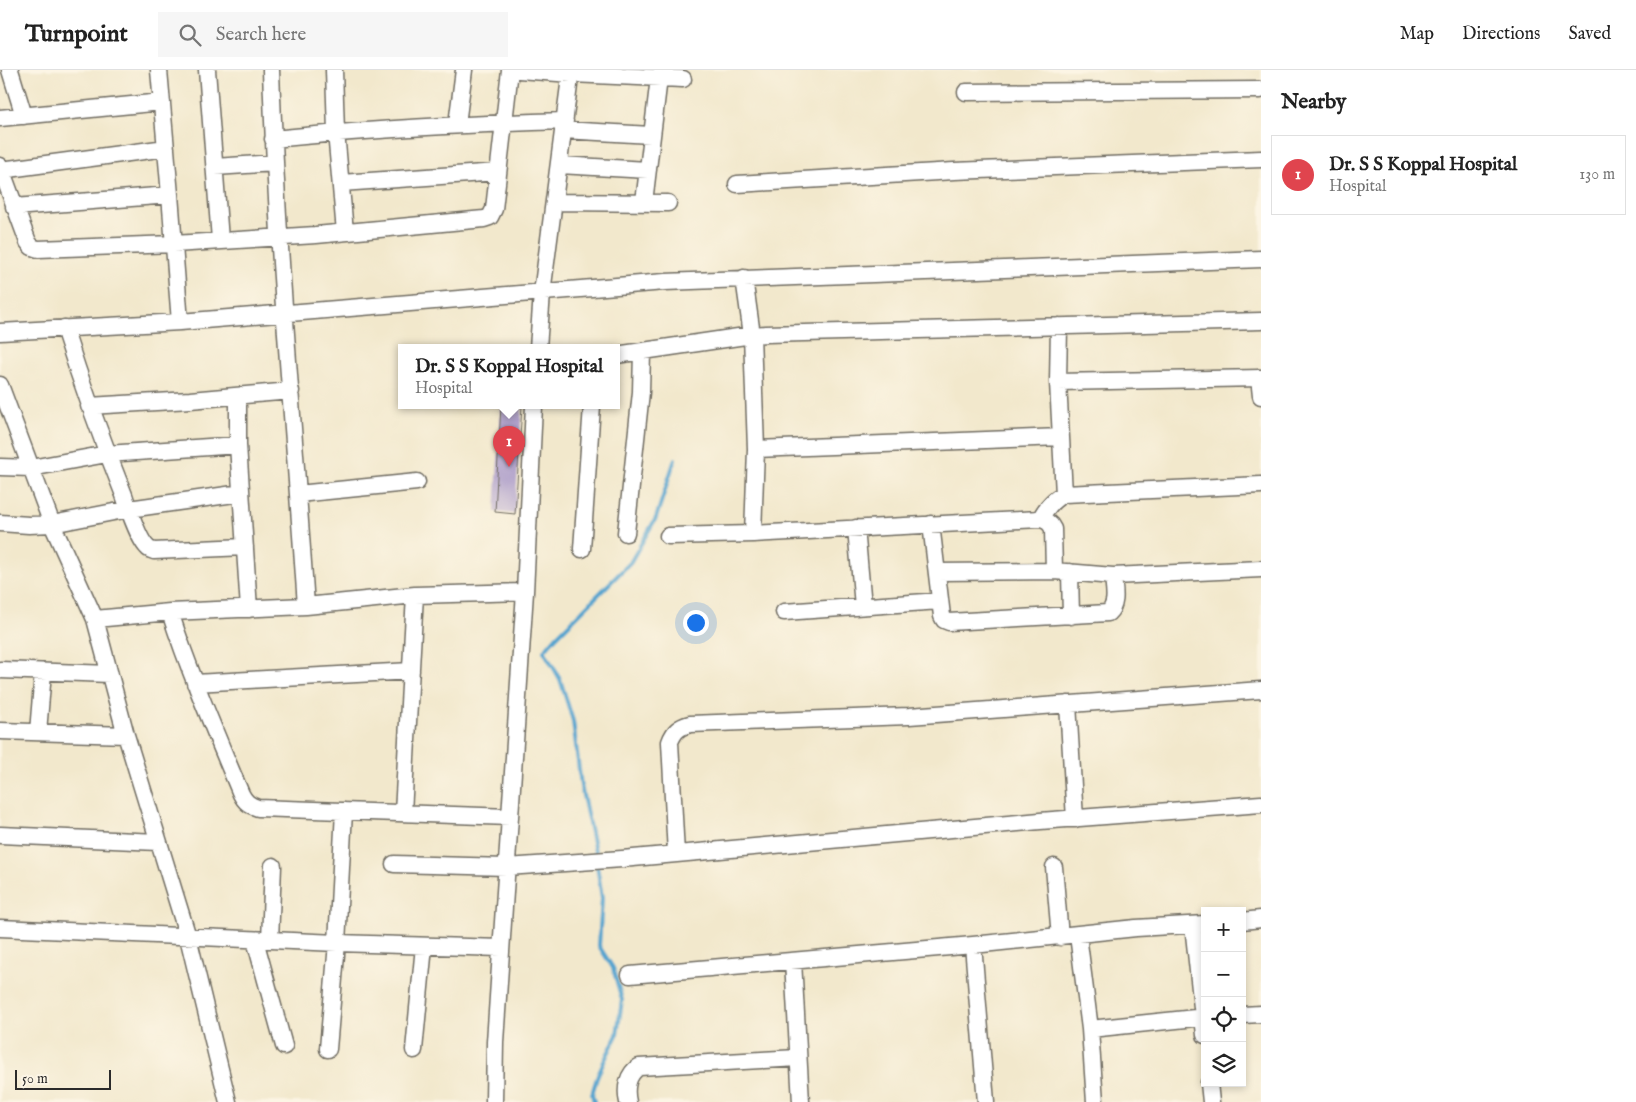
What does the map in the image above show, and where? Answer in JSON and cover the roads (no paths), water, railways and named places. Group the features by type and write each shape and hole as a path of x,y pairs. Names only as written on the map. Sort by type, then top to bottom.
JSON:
{"street":[{"path":"10,70 24,116"},
{"path":"159,70 180,322"},
{"path":"207,70 220,240"},
{"path":"271,70 278,237 306,606"},
{"path":"334,70 336,132 346,232"},
{"path":"457,124 464,70"},
{"path":"166,148 1,168 28,242 32,247 38,249 174,244 346,232 490,217 494,209 510,70"},
{"path":"519,70 683,79"},
{"path":"538,344 542,293 571,72"},
{"path":"644,202 659,78"},
{"path":"966,92 1261,90"},
{"path":"0,118 162,102"},
{"path":"273,139 336,132 457,124 504,123 564,125 651,136"},
{"path":"737,184 954,171 1261,159"},
{"path":"214,167 275,163"},
{"path":"559,165 648,170"},
{"path":"341,183 498,172"},
{"path":"14,207 170,195"},
{"path":"554,202 668,203"},
{"path":"0,332 180,322 665,282 1261,259"},
{"path":"744,278 752,335 756,448 754,534"},
{"path":"620,355 752,335 1261,321"},
{"path":"1059,326 1058,382 1064,494"},
{"path":"64,328 89,406 129,510 147,548 154,552 245,548"},
{"path":"626,533 641,392 642,352"},
{"path":"1058,382 1260,378 1261,396"},
{"path":"0,385 52,524 95,619 126,735 188,937 228,1102"},
{"path":"89,406 291,391"},
{"path":"238,396 238,445 249,609"},
{"path":"494,1102 495,1042 525,592 534,409"},
{"path":"582,549 592,409"},
{"path":"756,448 1062,437"},
{"path":"0,467 31,468 108,454 238,445"},
{"path":"298,494 417,482"},
{"path":"1040,519 1044,510 1057,497 1064,494 1261,485"},
{"path":"0,524 52,524 241,493"},
{"path":"668,536 754,534 931,524 1046,520 1053,529 1071,616"},
{"path":"931,524 942,616 944,620 949,622 1108,613 1115,604 1113,576"},
{"path":"856,528 863,606"},
{"path":"937,572 1062,572 1113,576 1261,569"},
{"path":"95,619 170,612 306,606 415,595 525,592"},
{"path":"403,813 415,595"},
{"path":"784,612 940,601"},
{"path":"170,612 195,683 241,794 250,806 258,808 510,817"},
{"path":"0,670 110,674"},
{"path":"195,683 411,671"},
{"path":"38,732 43,672"},
{"path":"676,854 670,742 674,732 682,726 690,724 909,716 1261,690"},
{"path":"1068,704 1076,819"},
{"path":"0,731 126,735"},
{"path":"394,864 507,868 1261,804"},
{"path":"328,1049 337,943 344,811"},
{"path":"0,835 158,842"},
{"path":"273,866 262,940 284,1046"},
{"path":"1054,867 1060,937"},
{"path":"1246,921 1261,919"},
{"path":"630,975 973,946 1136,928 1199,925 1203,997"},
{"path":"0,928 337,943 501,948"},
{"path":"1078,935 1090,1029 1095,1102"},
{"path":"414,1050 424,946"},
{"path":"973,946 986,1102"},
{"path":"793,961 801,1102"},
{"path":"1246,1015 1261,1014"},
{"path":"1090,1029 1201,1017"},
{"path":"628,1102 628,1078 639,1067 798,1058"},
{"path":"1209,1087 1211,1102"}],"waterway":[{"path":"596,856 581,786 573,721 560,679 544,651 630,563 656,518 675,459"},
{"path":"594,1102 592,1094 598,1074 617,1035 622,1000 613,968 599,946 602,898 597,865"}],"place":[{"name":"Dr. S S Koppal Hospital","path":"509,467"}]}
